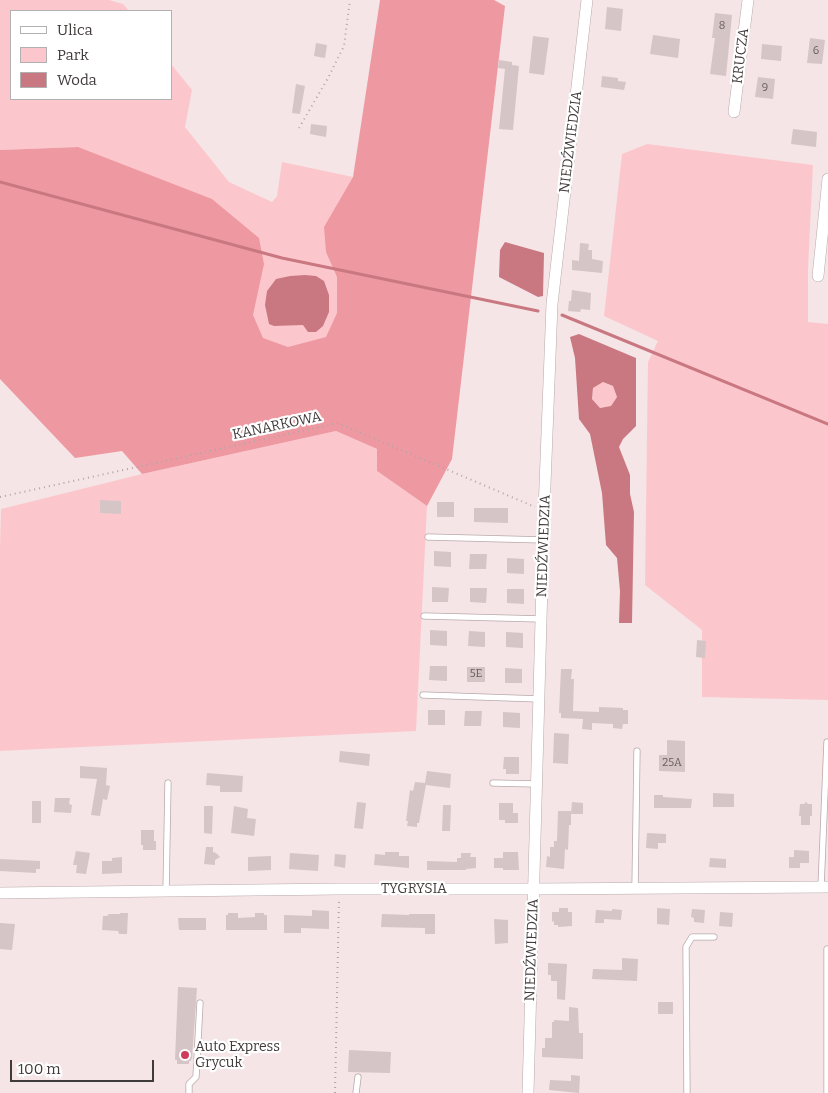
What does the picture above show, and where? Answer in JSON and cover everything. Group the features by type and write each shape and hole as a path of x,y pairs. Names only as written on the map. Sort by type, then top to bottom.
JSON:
{"street":[{"name":"NIEDŹWIEDZIA","path":"528,1093 544,511 552,304 587,0"},
{"name":"KRUCZA","path":"734,112 748,0"},
{"path":"818,276 828,179"},
{"name":"TYGRYSIA","path":"0,893 825,887"}],"lane":[{"path":"428,537 544,540"},
{"path":"424,616 542,618"},
{"path":"423,695 540,699"},
{"path":"825,887 827,742"},
{"path":"634,888 637,751"},
{"path":"166,892 168,783"},
{"path":"493,783 537,784"},
{"path":"687,1093 686,947 692,937 714,937"},
{"path":"827,948 827,1093"},
{"path":"189,1093 189,1084 196,1077 200,1004"},
{"path":"356,1093 358,1077"}],"path":[{"path":"299,128 344,46 350,0"},
{"name":"KANARKOWA","path":"0,497 338,423 544,511"},
{"path":"335,1093 339,890"}],"green space":[{"path":"0,0 109,0 123,4 128,10 10,10 10,100 172,100 172,65 192,90 185,127 229,182 272,202 277,196 282,162 353,177 351,350 268,374 78,147 0,150"},
{"path":"647,144 813,165 808,269 808,322 828,324 828,700 702,697 702,630 645,585 648,362 658,341 604,316 622,154"},
{"path":"603,382 613,386 617,397 611,406 600,408 592,399 593,388"},
{"path":"336,431 377,449 377,471 427,506 416,731 0,751 1,509 142,474"}],"shaded area":[{"path":"380,0 494,0 505,6 452,459 427,506 377,471 377,449 336,431 142,474 122,451 75,458 0,379 0,150 78,147 212,199 259,238 264,264 253,315 263,338 288,347 326,337 337,313 337,277 326,252 324,227 353,177"}],"water":[{"path":"505,242 544,253 543,296 538,297 499,277 500,250"},
{"path":"305,275 316,276 324,281 329,295 329,312 323,326 316,332 308,332 303,325 274,326 269,324 265,305 267,291 276,279"},
{"path":"579,334 636,358 636,426 623,439 619,447 630,475 630,494 634,512 632,623 619,623 620,591 617,558 606,545 602,493 590,434 579,419 575,358 570,337","holes":["603,382 613,386 617,397 611,406 600,408 592,399 593,388"]}],"building":[{"path":"607,7 623,9 621,31 605,29"},
{"path":"715,13 732,15 726,76 710,74 715,38 712,38"},
{"path":"653,35 680,39 678,58 650,54"},
{"path":"533,36 549,38 544,75 529,73"},
{"path":"810,38 825,40 822,64 807,63"},
{"path":"316,43 327,45 325,58 314,56"},
{"path":"762,44 782,46 781,61 761,59"},
{"path":"499,60 512,62 512,65 519,66 513,130 499,129 505,69 498,68"},
{"path":"602,76 618,78 618,81 626,82 624,90 601,87"},
{"path":"758,77 775,79 773,99 755,97"},
{"path":"296,84 305,86 300,114 292,113"},
{"path":"311,124 327,126 326,137 310,134"},
{"path":"793,129 817,132 816,147 791,144"},
{"path":"580,243 589,244 588,250 592,250 592,259 603,261 602,273 572,270 572,260 579,261"},
{"path":"572,290 591,293 590,310 581,309 580,312 568,311"},
{"path":"100,500 121,501 121,514 100,513"},
{"path":"437,502 454,502 454,517 437,517"},
{"path":"474,508 508,508 508,523 474,522"},
{"path":"434,551 451,552 451,567 434,566"},
{"path":"470,554 487,554 486,569 469,569"},
{"path":"507,558 524,559 524,574 507,573"},
{"path":"432,587 449,588 448,602 432,602"},
{"path":"470,588 487,588 486,603 470,602"},
{"path":"507,589 524,589 524,604 507,603"},
{"path":"430,630 447,631 447,646 430,645"},
{"path":"469,631 485,632 485,647 468,646"},
{"path":"506,632 523,633 523,648 506,647"},
{"path":"697,640 706,641 705,658 696,657"},
{"path":"430,666 447,666 447,681 429,680"},
{"path":"467,667 485,667 485,682 467,682"},
{"path":"505,668 522,669 522,683 505,683"},
{"path":"561,669 572,669 571,679 574,679 573,711 599,712 599,707 623,708 623,710 628,710 628,724 623,724 622,729 613,728 613,724 592,723 592,730 582,729 583,719 561,718 561,713 559,713"},
{"path":"428,710 445,710 445,725 428,725"},
{"path":"465,711 482,711 481,726 464,726"},
{"path":"503,712 520,713 520,728 503,727"},
{"path":"554,733 569,734 568,764 553,763"},
{"path":"667,740 685,741 685,772 659,771 659,755 667,755"},
{"path":"340,751 370,754 369,766 339,762"},
{"path":"504,757 519,757 519,774 506,774 506,769 503,769"},
{"path":"80,766 107,768 106,785 110,786 107,800 103,799 100,816 91,815 97,779 80,778"},
{"path":"427,771 451,774 450,788 426,785 419,823 417,823 417,827 407,826 410,790 413,791 415,782 425,783"},
{"path":"207,773 243,776 242,792 220,792 220,786 206,785"},
{"path":"713,793 734,794 734,807 713,807"},
{"path":"654,795 692,799 691,808 654,808"},
{"path":"55,798 70,798 69,804 72,805 71,813 54,812"},
{"path":"32,801 41,801 41,823 32,823"},
{"path":"357,802 366,803 363,829 354,828"},
{"path":"572,802 583,803 583,814 571,814"},
{"path":"806,802 812,804 812,816 810,816 810,825 801,825 801,816 799,816 800,804"},
{"path":"499,803 513,803 513,813 518,813 518,823 505,823 505,820 499,820"},
{"path":"443,805 451,805 450,831 442,831"},
{"path":"204,806 213,806 212,834 204,833"},
{"path":"234,806 248,809 247,818 256,819 254,836 231,833"},
{"path":"558,811 571,811 568,850 565,849 564,869 546,867 547,856 550,857 550,847 554,847 554,841 557,841"},
{"path":"141,830 154,830 156,850 143,850"},
{"path":"647,833 666,834 666,843 658,843 658,849 646,848"},
{"path":"206,847 213,847 213,852 220,857 215,860 215,865 204,864"},
{"path":"794,850 809,851 809,863 800,863 800,868 789,868 789,857 794,857"},
{"path":"76,851 90,853 86,874 76,873 77,865 73,865"},
{"path":"385,852 399,852 399,856 409,856 409,868 374,865 375,854 385,855"},
{"path":"503,852 518,852 519,870 494,868 494,858 503,858"},
{"path":"290,853 319,855 318,871 289,869"},
{"path":"461,853 471,853 470,857 476,857 476,868 466,870 427,870 427,861 457,862 457,858 461,858"},
{"path":"335,854 346,855 345,868 334,866"},
{"path":"271,856 271,870 248,871 248,857"},
{"path":"122,857 122,873 102,874 102,861 112,861 112,858"},
{"path":"710,858 726,859 726,868 709,867"},
{"path":"0,859 40,861 40,869 36,869 36,873 0,871"},
{"path":"559,908 568,908 568,912 572,912 572,926 558,927 558,925 554,925 554,921 552,922 552,912 559,912"},
{"path":"657,908 670,909 669,925 657,924"},
{"path":"612,909 622,910 621,920 604,919 604,923 595,923 596,910 612,911"},
{"path":"692,909 705,910 704,923 694,922 694,918 691,917"},
{"path":"312,910 329,911 329,929 301,928 301,933 284,933 284,915 312,916"},
{"path":"720,912 733,913 732,927 719,926"},
{"path":"128,913 127,934 119,934 118,931 102,930 103,916"},
{"path":"228,913 238,913 238,918 255,917 255,913 264,913 264,915 267,915 267,930 226,930 226,915"},
{"path":"382,914 435,914 435,934 425,934 425,928 381,927"},
{"path":"178,918 206,918 206,930 179,930"},
{"path":"494,919 508,920 508,943 495,944"},
{"path":"0,923 15,924 12,950 0,949"},
{"path":"622,958 638,959 637,981 592,979 593,969 622,970"},
{"path":"548,963 567,964 565,1000 557,999 557,981 551,981 551,975 548,975"},
{"path":"178,987 197,988 192,1059 189,1061 189,1064 177,1064 177,1060 175,1060"},
{"path":"658,1002 673,1002 673,1014 658,1014"},
{"path":"569,1007 578,1008 579,1033 583,1033 583,1059 542,1057 542,1048 545,1048 545,1038 552,1038 552,1022 554,1020 569,1021"},
{"path":"349,1050 391,1052 390,1073 348,1072"},
{"path":"571,1075 580,1076 579,1093 549,1090 550,1080 571,1081"}],"waterway":[{"path":"0,182 282,258 538,311"},
{"path":"562,315 828,424"}],"place":[{"name":"Auto Express Grycuk","path":"185,1055"}]}
